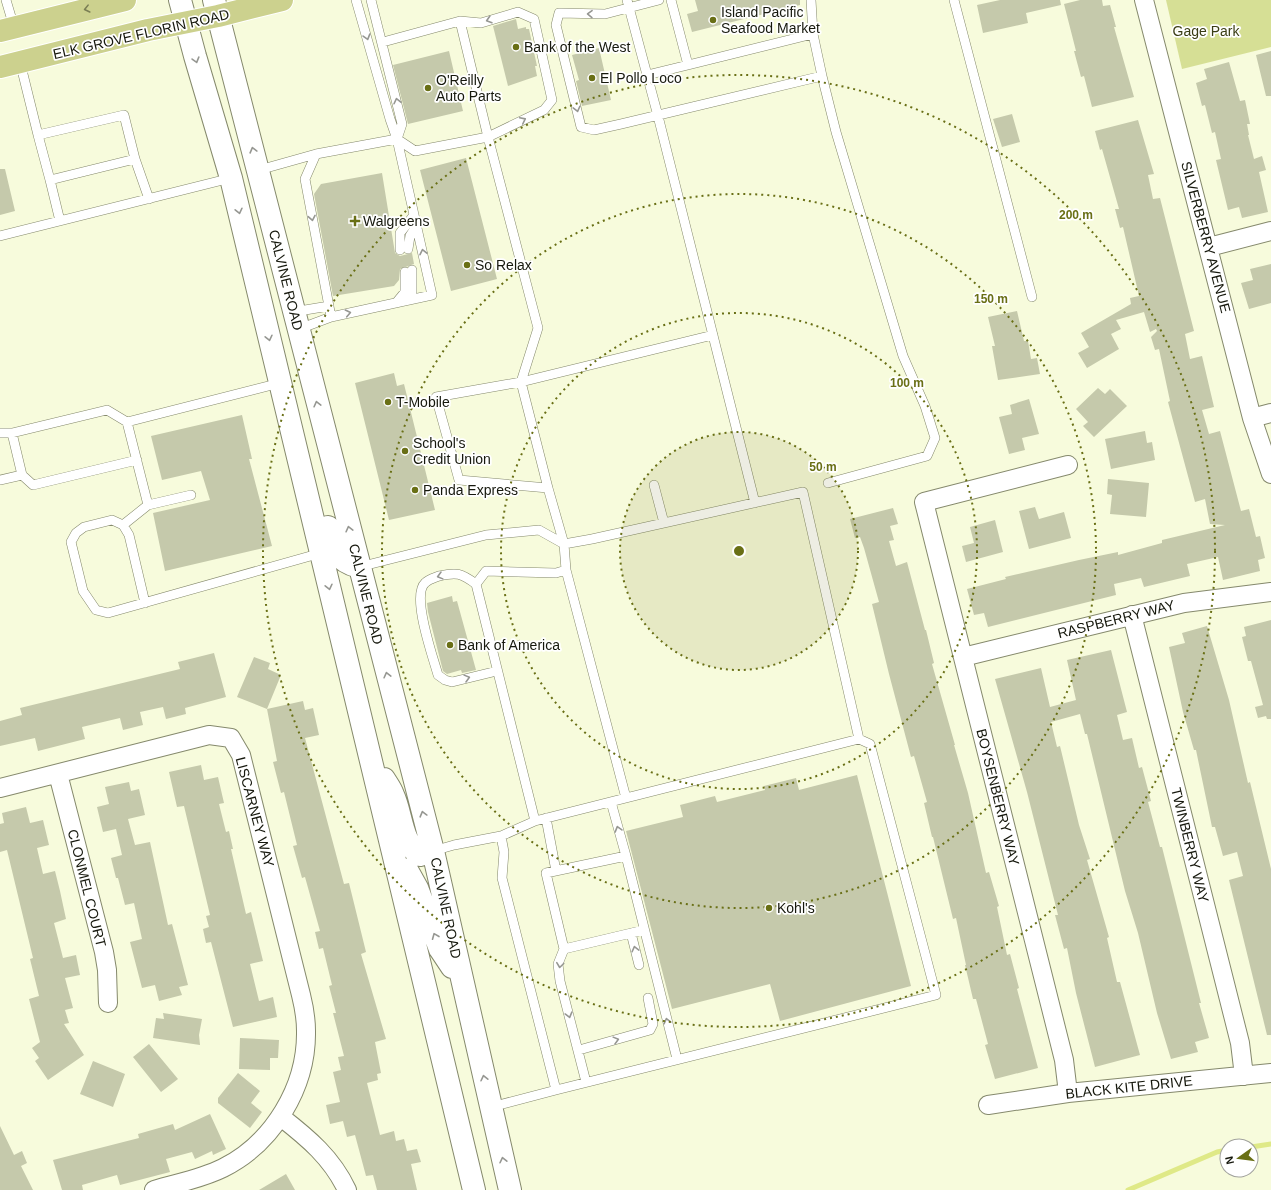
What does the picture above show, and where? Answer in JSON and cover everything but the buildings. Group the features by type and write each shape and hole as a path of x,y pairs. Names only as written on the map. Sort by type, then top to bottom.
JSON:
{"main road":[{"path":"7,29 125,0"},
{"path":"180,0 231,178 368,754 474,1190"},
{"name":"ELK GROVE FLORIN ROAD","path":"10,65 186,22 216,8 282,0"},
{"name":"CALVINE ROAD","path":"216,8 259,170 296,321 433,852 510,1190"},
{"path":"299,461 318,489 333,546 338,556 347,563 359,567"},
{"path":"368,754 394,796 409,843 414,851 420,855 433,852"},
{"path":"396,868 404,868 417,888 440,949 462,982"}],"street":[{"name":"SILVERBERRY AVENUE","path":"1144,0 1252,418 1271,474"},
{"path":"1208,247 1271,231"},
{"path":"1252,418 1271,413"},
{"name":"BOYSENBERRY WAY","path":"1068,465 924,502 1064,1060 1068,1093"},
{"name":"RASPBERRY WAY","path":"963,657 1184,603 1271,592"},
{"name":"TWINBERRY WAY","path":"1132,615 1240,1043 1244,1076"},
{"name":"LISCARNEY WAY","path":"0,788 209,735 231,738 241,755 305,1014 305,1051 299,1079 293,1095 280,1116"},
{"name":"CLONMEL COURT","path":"58,774 104,952 107,970 108,1003"},
{"name":"BLACK KITE DRIVE","path":"988,1105 1029,1097 1271,1073"},
{"path":"154,1190 208,1175 225,1167 255,1146 280,1116 310,1139 322,1151 333,1165 347,1190"}],"lane":[{"path":"6,0 7,29"},
{"path":"296,321 331,317 432,295 397,139 356,0"},
{"path":"371,0 383,42 402,124 397,139"},
{"path":"659,0 628,4 605,14 559,13 556,25 581,127 594,130 822,76"},
{"path":"671,0 688,65"},
{"path":"811,0 813,34 836,132 903,356 925,406 936,438 927,456 828,483"},
{"path":"954,0 1032,297"},
{"path":"628,4 658,116 755,502"},
{"path":"259,170 316,154 397,139 415,151 488,137 544,110 552,100 534,18 518,12 481,23 460,21 383,42"},
{"path":"460,21 488,137 538,328 521,382 564,544 566,570 626,798"},
{"path":"647,75 813,34"},
{"path":"10,65 38,135 60,221"},
{"path":"38,135 124,115 135,159 149,199"},
{"path":"316,154 305,180 331,317"},
{"path":"50,180 135,159"},
{"path":"0,236 231,178"},
{"path":"414,215 400,233 404,250 417,225"},
{"path":"396,303 405,292 408,271 412,292 408,300"},
{"path":"296,321 329,306"},
{"path":"548,488 459,480 436,397 521,382 713,335"},
{"path":"127,422 280,383"},
{"path":"0,433 12,434 107,410 127,422 148,505"},
{"path":"12,434 22,475 33,485 137,460"},
{"path":"0,480 22,475"},
{"path":"654,485 664,523"},
{"path":"359,567 486,535 540,530 564,544 802,492 859,738"},
{"path":"124,525 148,505 191,495"},
{"path":"145,603 124,525 112,520 84,527 76,533 72,542 83,591 96,610 108,613 145,603 321,553"},
{"path":"476,584 486,572 556,573 566,570"},
{"path":"497,671 452,682 445,680 438,674 422,613 419,595 424,583 433,578 448,574 462,574 476,584 535,821"},
{"path":"433,852 454,845 501,836 535,821 546,818 859,738 870,744 936,995 491,1107"},
{"path":"611,802 677,1059"},
{"path":"546,818 556,871"},
{"path":"501,836 504,852 502,878 556,1090"},
{"path":"586,1082 560,981 558,964 564,949 546,873 556,871 572,873 596,863 626,856"},
{"path":"596,863 598,872"},
{"path":"564,949 586,939 612,933 631,933 644,930"},
{"path":"631,933 639,965"},
{"path":"579,1050 650,1030 653,1024 648,998"}],"green space":[{"name":"Gage Park","path":"1166,0 1271,0 1271,47 1182,69"}],"waterway":[{"path":"1259,1146 1271,1144"},
{"path":"1128,1190 1219,1152"}],"place":[{"name":"Island Pacific Seafood Market","path":"713,20"},
{"name":"Bank of the West","path":"516,47"},
{"name":"El Pollo Loco","path":"592,78"},
{"name":"O'Reilly Auto Parts","path":"428,88"},
{"name":"Walgreens","path":"355,221"},
{"name":"So Relax","path":"467,265"},
{"name":"T-Mobile","path":"388,402"},
{"name":"School's Credit Union","path":"405,451"},
{"name":"Panda Express","path":"415,490"},
{"name":"Bank of America","path":"450,645"},
{"name":"Kohl's","path":"769,908"}]}
